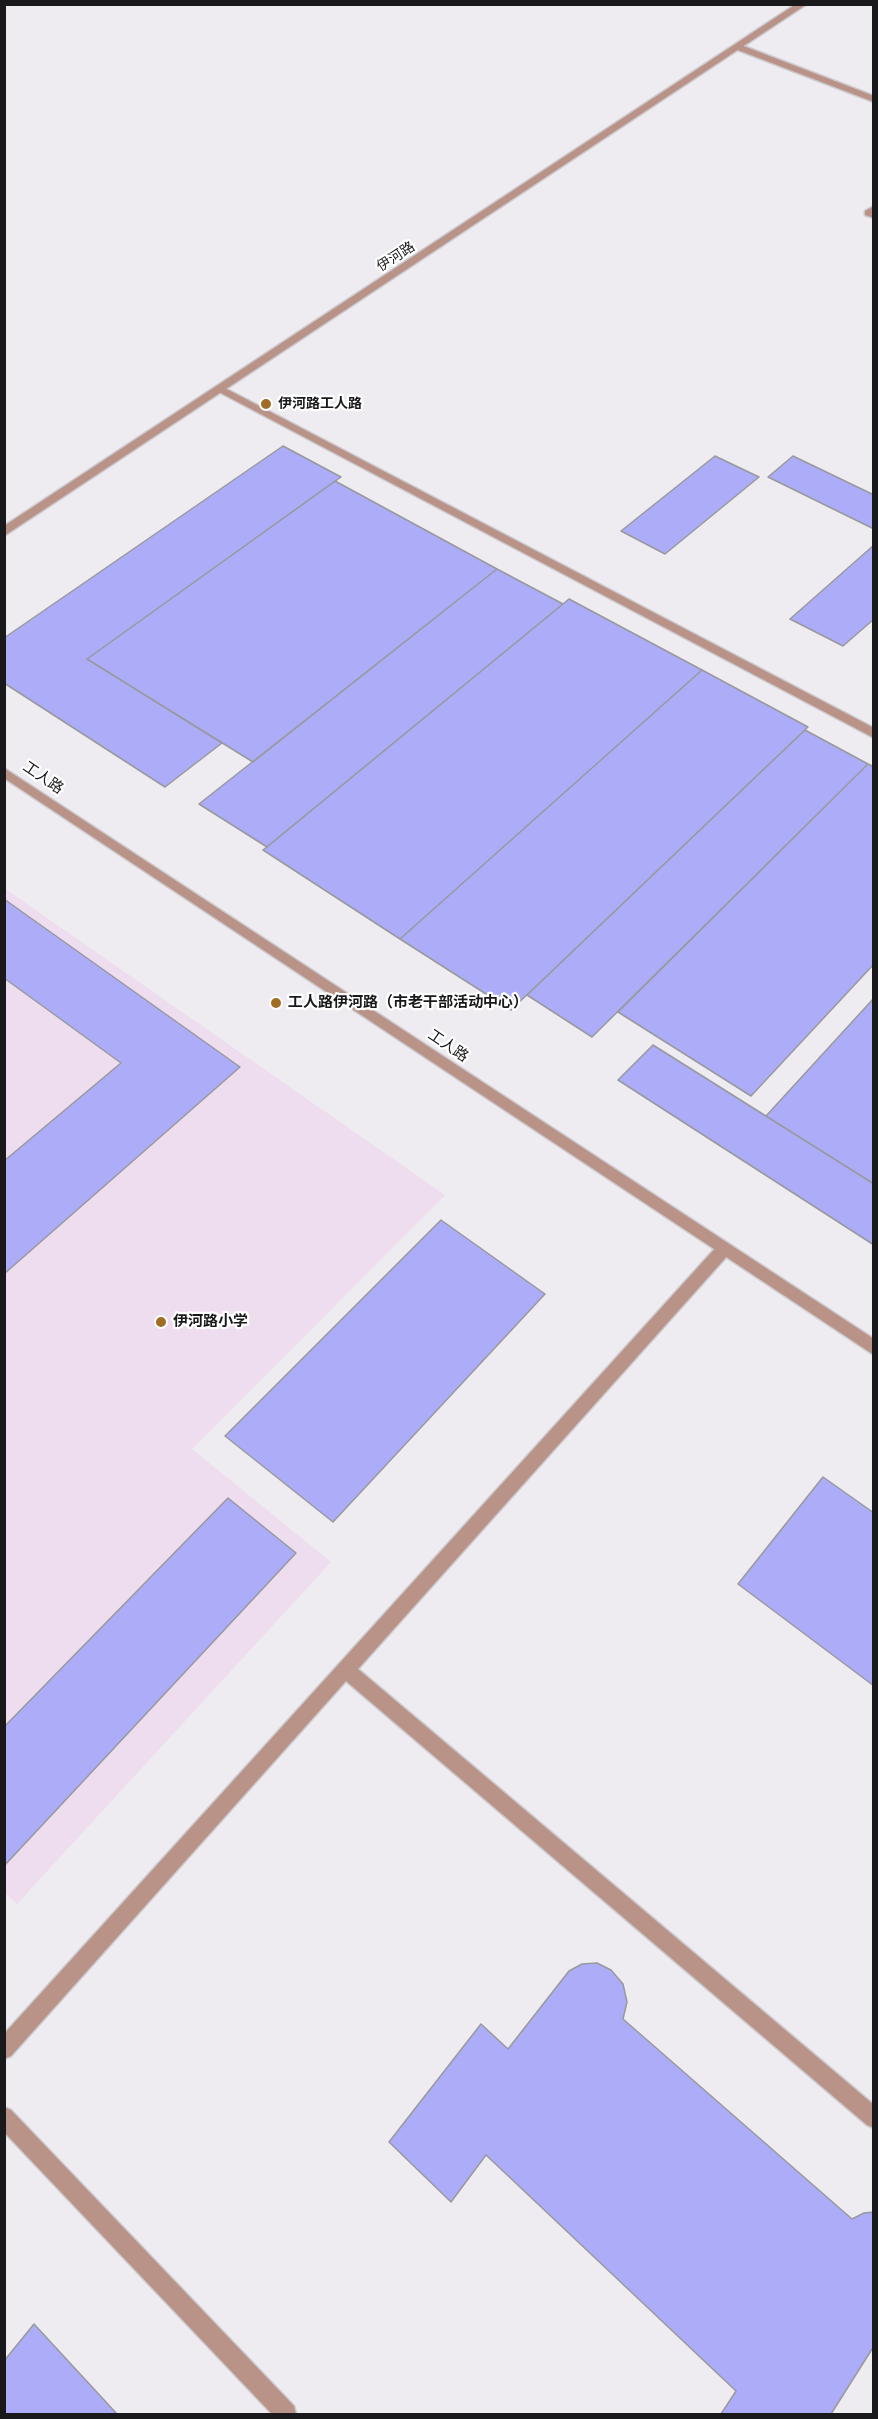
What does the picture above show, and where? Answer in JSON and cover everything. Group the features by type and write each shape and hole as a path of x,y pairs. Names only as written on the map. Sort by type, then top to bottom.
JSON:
{"street":[{"name":"伊河路","path":"4,532 803,4"},
{"path":"738,47 873,99"},
{"path":"873,209 868,213 873,215"},
{"path":"221,389 873,734"},
{"name":"工人路","path":"4,772 873,1348"},
{"path":"4,2049 724,1249"},
{"path":"345,1669 873,2118"},
{"path":"4,2117 286,2415"}],"shaded area":[{"name":"伊河路小学","path":"4,888 445,1195 192,1449 331,1562 17,1904 4,1892"}],"building":[{"path":"283,446 341,477 87,659 222,743 165,787 4,683 4,638"},
{"path":"715,456 759,477 665,554 621,531"},
{"path":"793,456 874,495 874,529 768,477"},
{"path":"335,481 497,569 253,762 87,659"},
{"path":"874,545 874,619 843,646 790,619"},
{"path":"497,569 563,604 267,847 199,804"},
{"path":"569,599 702,670 400,939 263,850"},
{"path":"702,670 808,727 511,1010 400,939"},
{"path":"805,730 868,764 592,1037 527,995"},
{"path":"868,764 874,767 874,964 751,1096 618,1012"},
{"path":"4,899 240,1067 4,1274 4,1161 121,1063 4,978"},
{"path":"874,998 874,1184 766,1116"},
{"path":"653,1045 874,1184 874,1245 618,1080"},
{"path":"441,1220 545,1294 333,1522 225,1436"},
{"path":"823,1477 874,1513 874,1686 738,1584"},
{"path":"228,1498 296,1553 4,1866 4,1727"},
{"path":"597,1963 611,1970 623,1984 627,2002 623,2019 852,2219 864,2213 874,2212 874,2346 831,2414 721,2414 736,2391 486,2155 451,2202 389,2142 481,2024 508,2049 569,1971 582,1964"},
{"path":"34,2324 117,2414 4,2414 4,2361"}],"place":[{"name":"伊河路工人路","path":"266,404"},
{"name":"工人路伊河路（市老干部活动中心）","path":"276,1003"},
{"name":"伊河路小学","path":"161,1322"}]}
